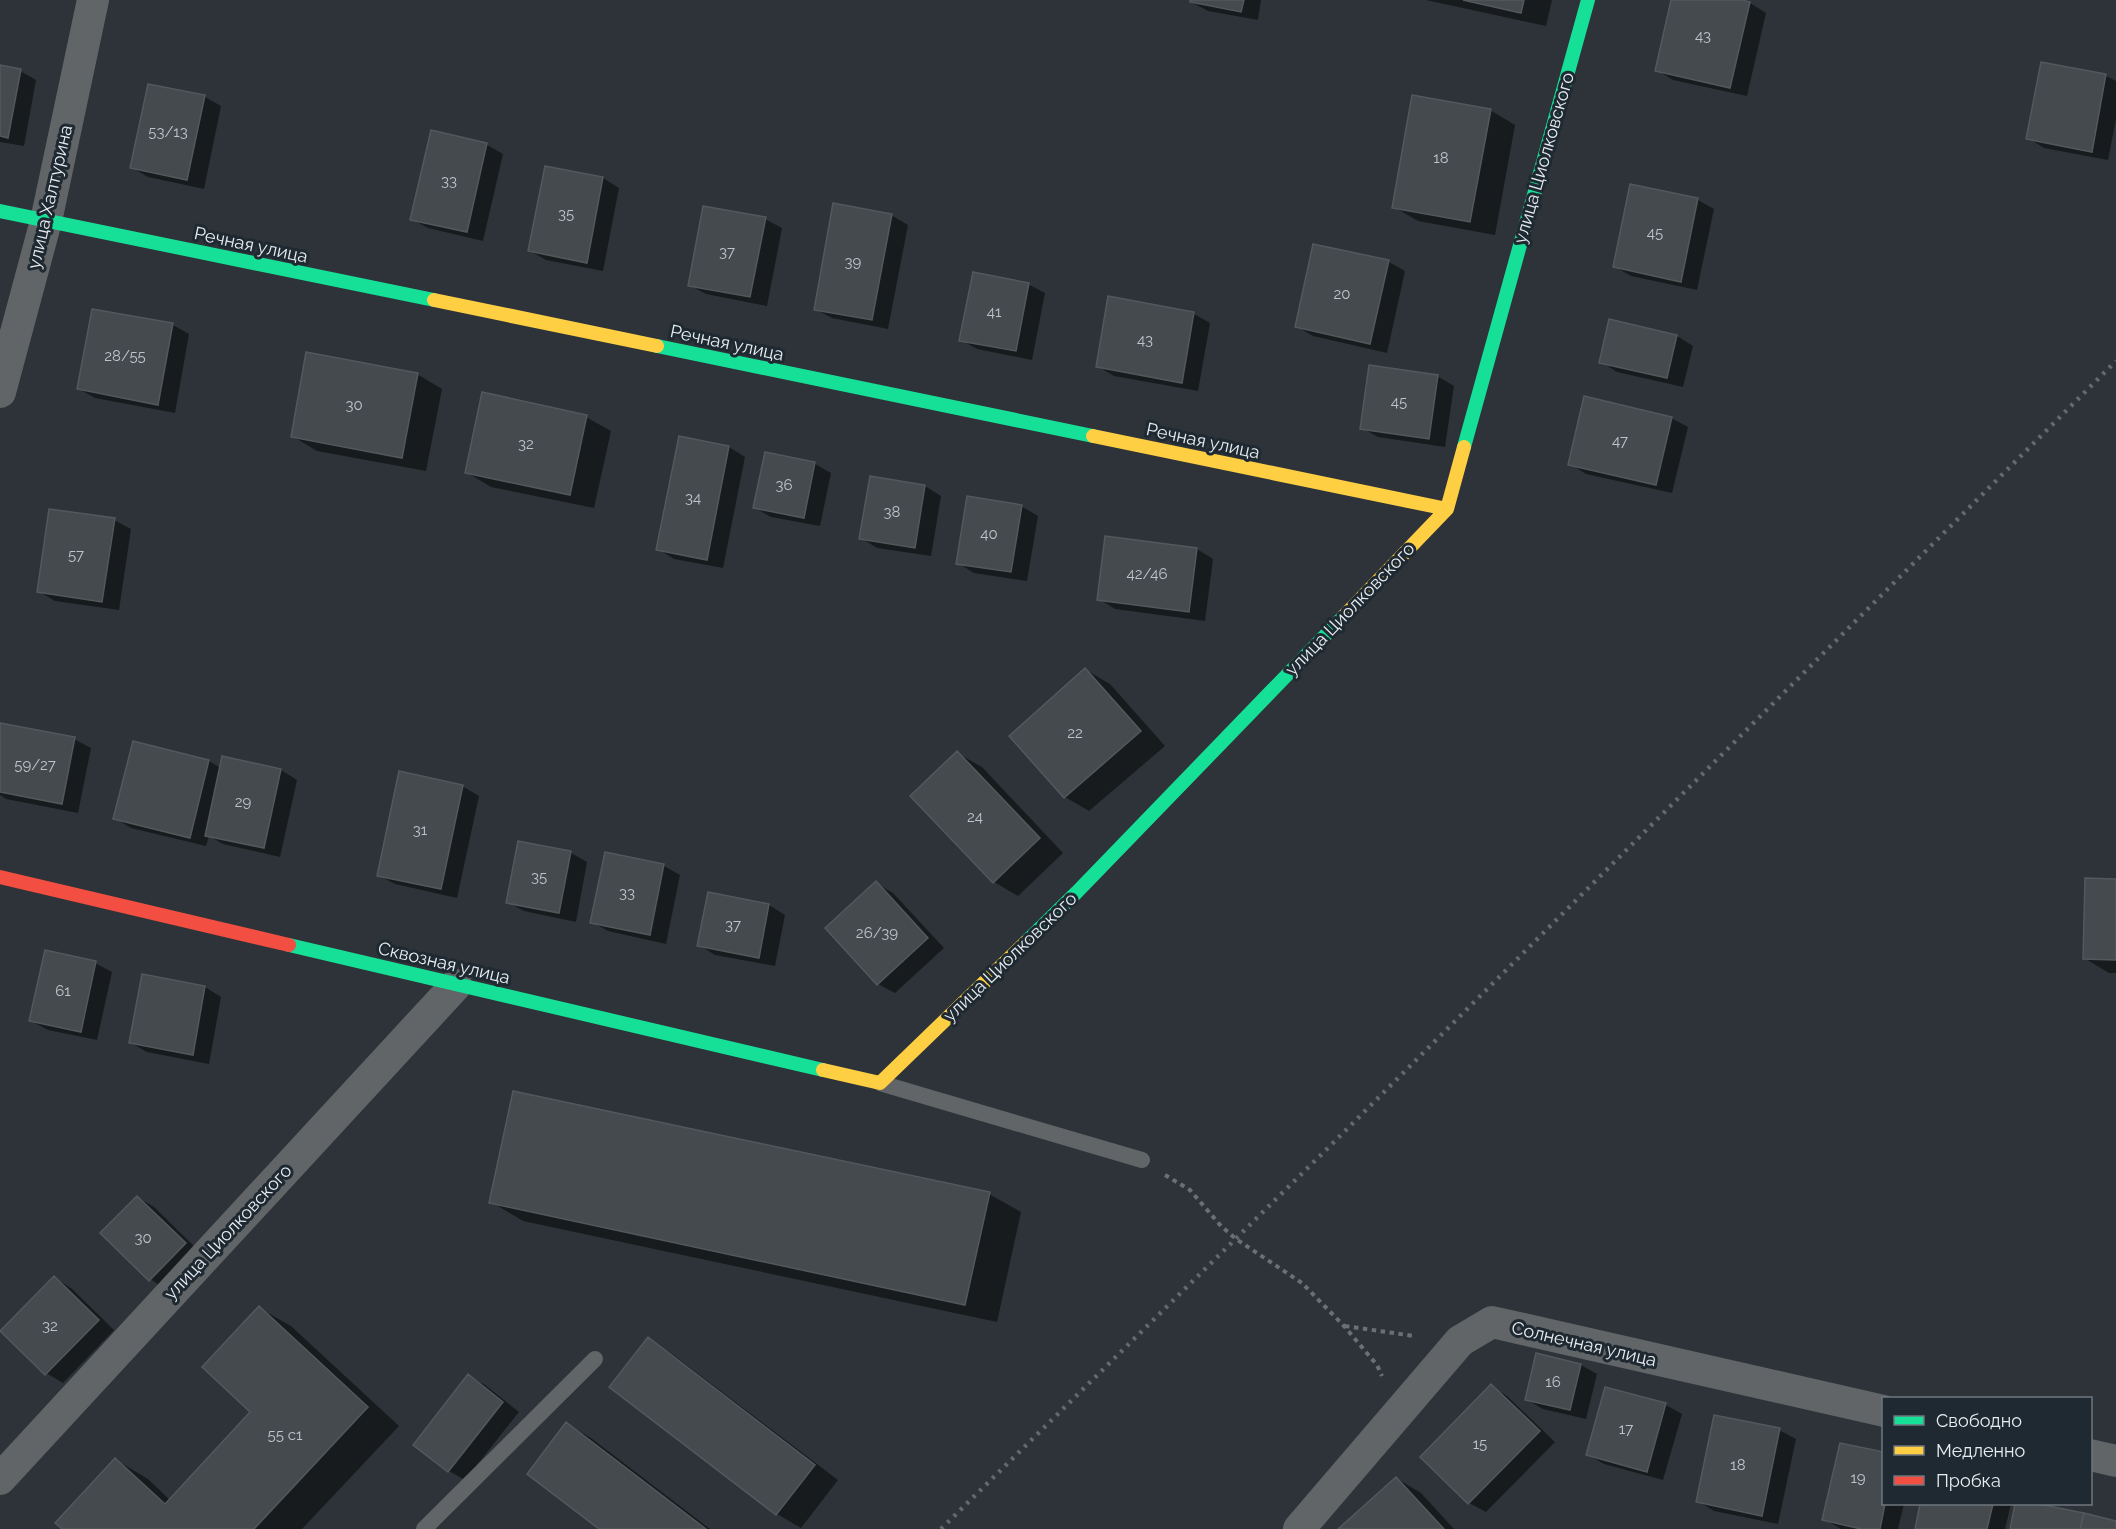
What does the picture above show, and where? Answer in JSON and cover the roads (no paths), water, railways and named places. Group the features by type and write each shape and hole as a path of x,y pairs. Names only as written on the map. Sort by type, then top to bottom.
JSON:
{"street":[{"name":"улица Халтурина","path":"0,392 46,221 93,0"},
{"name":"улица Циолковского","path":"880,1083 1077,892 1447,509 1588,0"},
{"name":"Речная улица","path":"0,211 1447,509"},
{"name":"Сквозная улица","path":"0,877 880,1083"},
{"name":"улица Циолковского","path":"0,1479 456,985"},
{"name":"Солнечная улица","path":"1299,1529 1460,1341 1492,1322 1882,1411"},
{"path":"2092,1455 2116,1461"}],"lane":[{"path":"880,1083 1142,1160"},
{"path":"424,1529 595,1359"}],"railway":[{"path":"941,1529 1333,1143 2116,361"}]}
